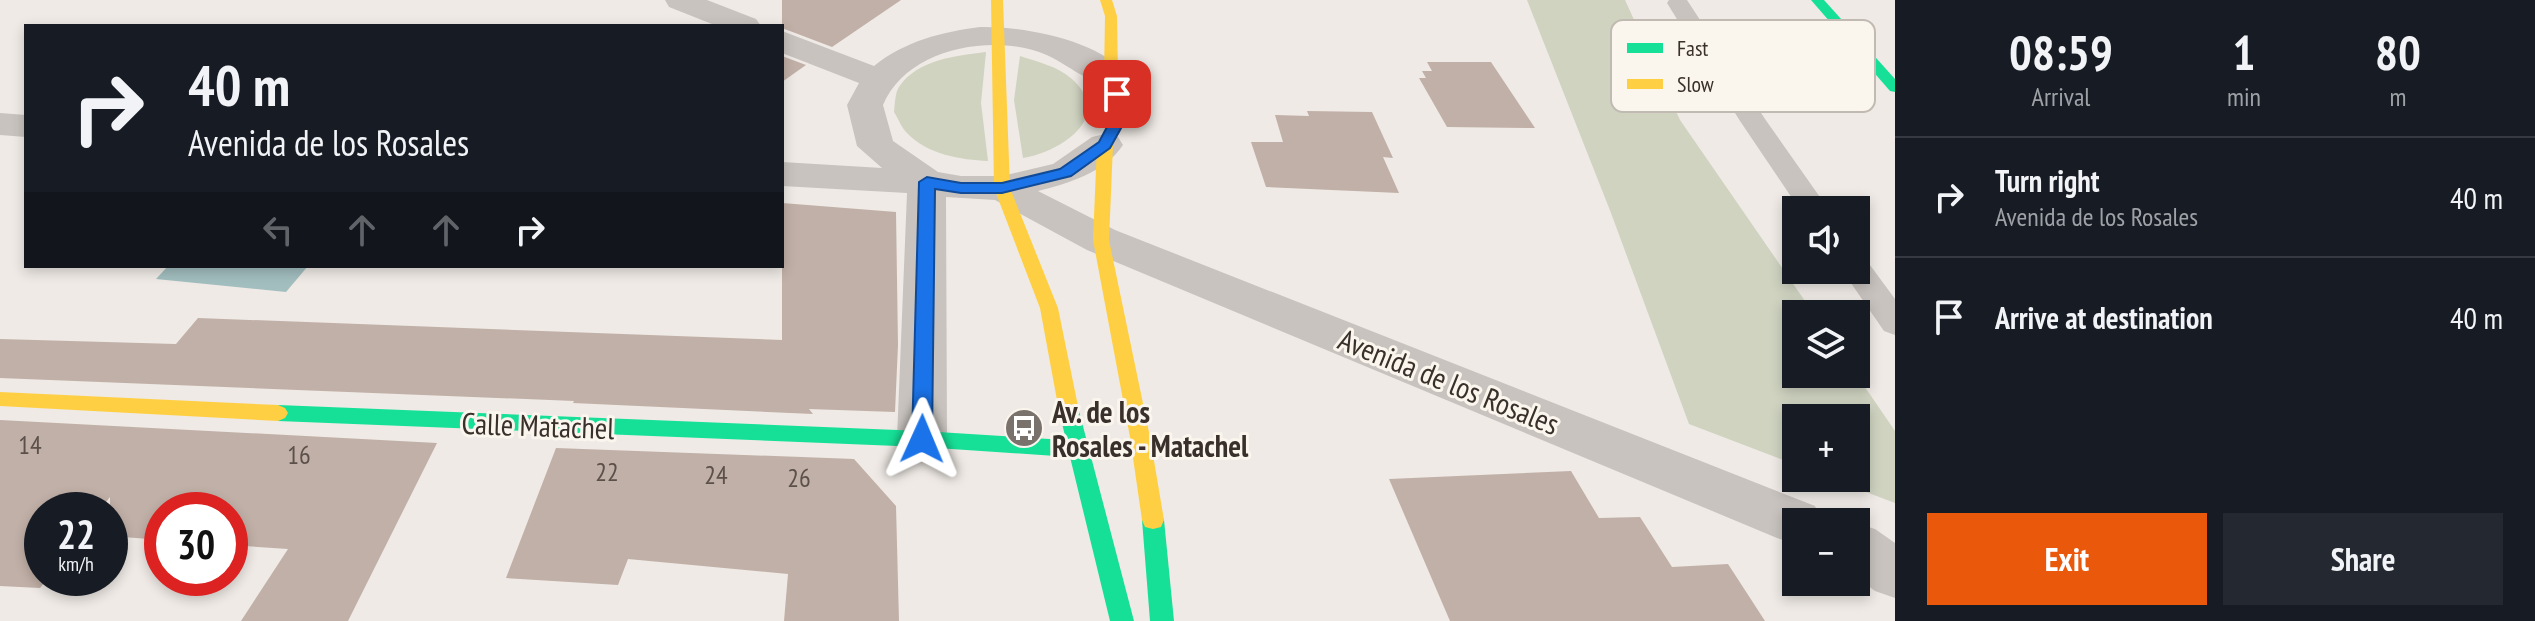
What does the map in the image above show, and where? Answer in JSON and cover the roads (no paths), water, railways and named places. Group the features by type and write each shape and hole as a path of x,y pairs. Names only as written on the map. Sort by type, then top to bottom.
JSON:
{"main road":[{"path":"997,0 1002,188 1049,308 1076,449 1122,621"},
{"path":"1106,0 1111,16 1111,77 1122,112 1105,145 1101,240 1140,437 1155,534 1162,621"},
{"path":"1817,0 1835,20"},
{"path":"1875,65 1895,88"},
{"name":"Calle Matachel","path":"0,399 521,425 922,439 1076,449"}],"street":[{"path":"680,0 740,24"},
{"path":"784,42 878,79 907,58 947,42 999,36 1045,43 1111,77"},
{"name":"Avenida de los Rosales","path":"878,79 865,105 876,146 927,182 961,188 1002,188 1066,172 1105,145"},
{"path":"0,124 24,126"},
{"path":"784,174 927,182 922,439"},
{"name":"Avenida de los Rosales","path":"1002,188 1101,240 1782,516"}],"lane":[{"path":"1678,3 1689,20"},
{"path":"1747,112 1805,196"},
{"path":"1867,284 1895,323"}],"water":[{"path":"166,268 306,268 286,292 156,279"}],"place":[{"name":"Av. de los Rosales - Matachel","path":"1024,428"}]}
